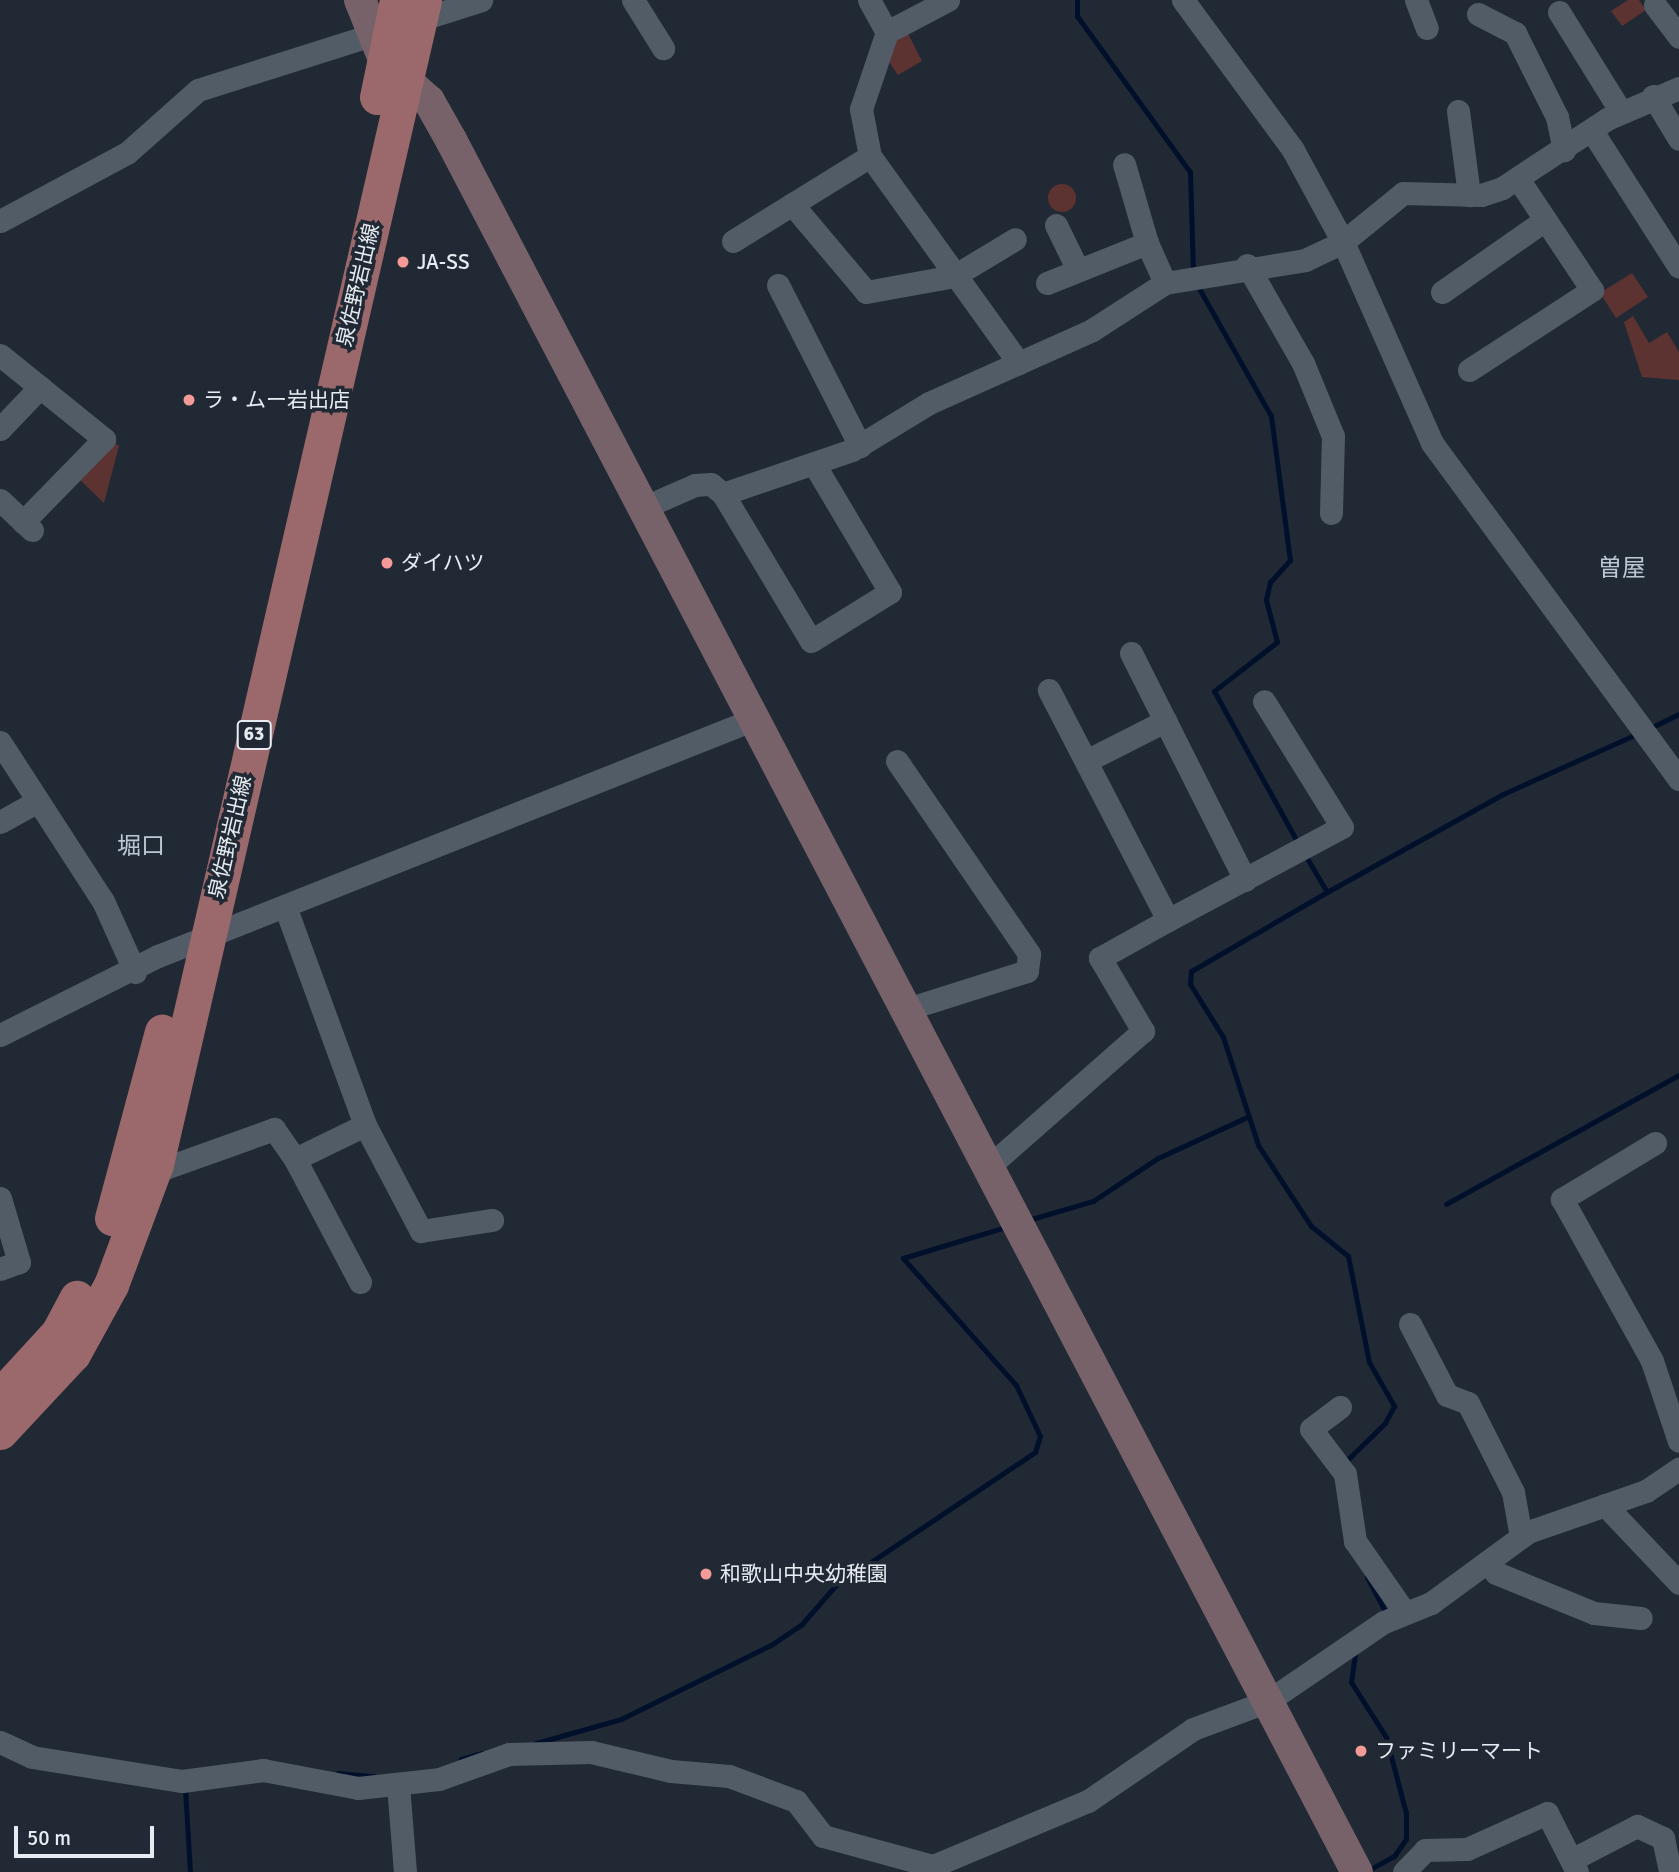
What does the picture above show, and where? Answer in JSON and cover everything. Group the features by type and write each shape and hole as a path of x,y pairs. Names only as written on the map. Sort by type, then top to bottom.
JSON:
{"main road":[{"name":"泉佐野岩出線","path":"0,1432 73,1354 111,1286 156,1164 193,947 399,31"},
{"name":"泉佐野岩出線","path":"0,1396 58,1333 92,1270 123,1189 193,947"}],"street":[{"path":"360,0 399,31 429,101 640,509 1357,1872"},
{"path":"0,221 127,153 198,90 399,31 481,0"},
{"path":"633,0 663,48"},
{"path":"869,0 887,32"},
{"path":"1183,0 1293,150 1343,242 1432,443 1678,776"},
{"path":"1416,0 1427,28"},
{"path":"939,2 887,32 861,109 870,156 1019,363"},
{"path":"1655,5 1679,37"},
{"path":"1559,12 1621,112"},
{"path":"1478,14 1515,33 1557,117 1564,149"},
{"path":"723,494 860,446 929,403 1092,330 1183,279 1247,265 1305,260 1343,242 1403,193 1469,195 1519,180 1621,112 1653,96 1679,88"},
{"path":"1653,96 1679,139"},
{"path":"1458,110 1469,195"},
{"path":"1592,131 1679,267"},
{"path":"733,241 870,156"},
{"path":"1124,164 1147,243 1183,279"},
{"path":"1469,370 1592,290 1519,180"},
{"path":"792,204 866,292 954,276 1015,239"},
{"path":"1442,292 1545,220"},
{"path":"1056,225 1076,266"},
{"path":"1048,282 1076,266 1147,243"},
{"path":"1247,265 1303,363 1333,436 1331,513"},
{"path":"778,285 860,446"},
{"path":"0,355 104,439 27,526 0,500"},
{"path":"0,429 40,387"},
{"path":"640,509 695,485 711,484 723,494 811,641 890,592 814,464"},
{"path":"1131,653 1245,880"},
{"path":"1049,690 1168,920"},
{"path":"987,1168 1143,1031 1100,958 1342,827 1264,701"},
{"path":"0,1035 135,972 158,956 193,947 752,720"},
{"path":"1086,761 1165,720"},
{"path":"0,741 34,803 103,901 135,972"},
{"path":"897,761 1029,954 1027,971 904,1010"},
{"path":"0,822 34,803"},
{"path":"286,909 365,1125 421,1231 492,1220"},
{"path":"295,1159 365,1125"},
{"path":"156,1164 168,1167 274,1129 295,1159 360,1282"},
{"path":"1655,1143 1562,1199 1652,1361 1679,1441"},
{"path":"0,1198 19,1262 0,1269"},
{"path":"1410,1324 1447,1395 1468,1403 1513,1492 1521,1537"},
{"path":"1340,1407 1311,1429 1345,1474 1355,1541 1395,1618"},
{"path":"0,1742 32,1757 182,1780 263,1770 358,1788 439,1779 509,1755 591,1752 671,1771 729,1776 796,1801 823,1836 932,1869 1088,1801 1193,1729 1268,1701 1487,1562 1521,1537 1646,1491 1679,1469"},
{"path":"1605,1505 1679,1583"},
{"path":"1487,1562 1496,1573 1594,1613 1641,1618"},
{"path":"398,1784 405,1872"},
{"path":"1405,1872 1425,1850 1467,1849 1547,1813 1576,1865 1637,1826 1663,1838 1670,1872"}],"shaded area":[{"path":"1628,0 1639,0 1646,10 1622,26 1611,11"},
{"path":"906,30 922,61 898,75 885,56 891,41"},
{"path":"1062,184 1072,188 1076,198 1072,208 1062,212 1052,208 1048,198 1052,188"},
{"path":"1632,273 1648,297 1616,318 1600,293"},
{"path":"1633,316 1649,343 1667,332 1679,352 1679,380 1642,377 1624,322"},
{"path":"111,440 119,446 104,503 77,477"}],"waterway":[{"path":"1077,0 1077,16 1190,172 1193,273"},
{"path":"1196,283 1271,416 1290,560 1270,582 1266,600 1277,642 1214,691 1299,845"},
{"path":"1648,729 1679,714"},
{"path":"1327,892 1503,794 1639,733"},
{"path":"1304,853 1327,892 1191,971 1190,984 1223,1037 1258,1145 1311,1226 1348,1256 1369,1362 1394,1406 1385,1423 1345,1462"},
{"path":"1446,1204 1679,1075"},
{"path":"1028,1220 1093,1201 1158,1158 1245,1118"},
{"path":"536,1743 621,1719 771,1645 801,1625 835,1586 1035,1452 1040,1436 1016,1385 903,1258 1009,1226"},
{"path":"1367,1577 1387,1615"},
{"path":"1355,1654 1351,1682 1386,1737 1406,1813 1406,1839 1394,1856 1372,1868"},
{"path":"461,1759 482,1753"},
{"path":"338,1773 374,1776"},
{"path":"185,1788 190,1872"}],"place":[{"name":"JA-SS","path":"403,262"},
{"name":"ラ・ムー岩出店","path":"189,400"},
{"name":"ダイハツ","path":"387,563"},
{"name":"和歌山中央幼稚園","path":"706,1574"},
{"name":"ファミリーマート","path":"1361,1751"}],"district":[{"name":"曽屋","path":"1622,569"},
{"name":"堀口","path":"141,847"}]}
